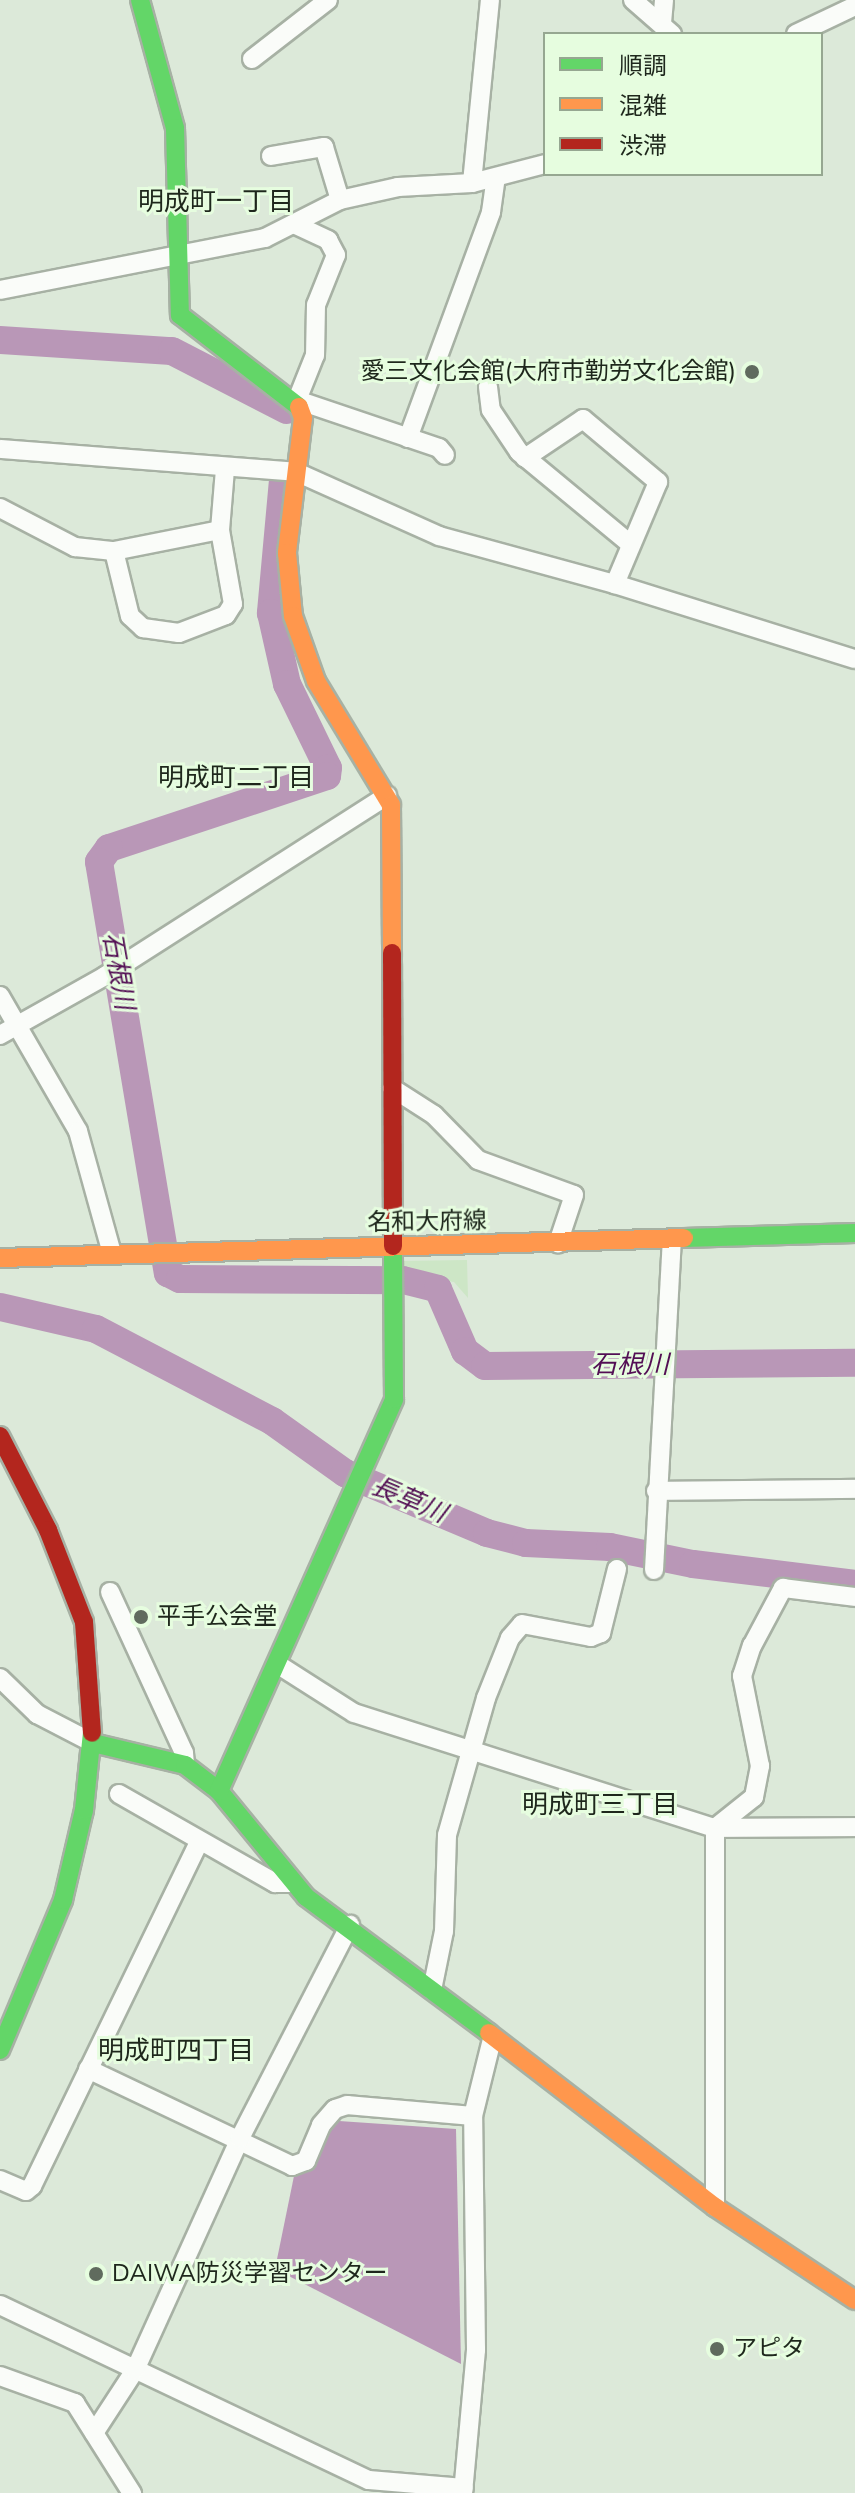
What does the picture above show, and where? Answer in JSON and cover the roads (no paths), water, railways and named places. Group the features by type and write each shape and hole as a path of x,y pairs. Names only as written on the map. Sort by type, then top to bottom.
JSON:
{"street":[{"path":"140,0 175,128 180,315 193,331 297,400 408,438 445,455"},
{"path":"252,59 328,0"},
{"path":"472,183 490,0"},
{"path":"633,0 667,28"},
{"path":"664,0 667,28"},
{"path":"800,32 855,6"},
{"path":"271,156 324,147 340,200"},
{"path":"0,290 177,259 265,238 340,200 398,187 472,183 543,165"},
{"path":"408,438 491,212 496,178"},
{"path":"219,1791 394,1399 387,796 316,681 293,616 287,553 288,473 303,418 297,400 315,355 316,305 336,255 328,240 294,224"},
{"path":"488,387 491,410 525,458 629,543"},
{"path":"525,458 583,419 658,482 629,543 615,584"},
{"path":"0,449 288,473 439,536 615,584 855,659"},
{"path":"114,551 130,616 143,628 179,633 226,615 233,604 220,530 225,469"},
{"path":"0,508 75,547 114,551 220,530"},
{"path":"0,1035 105,976 387,796"},
{"path":"0,996 78,1131 112,1254"},
{"path":"392,1088 434,1115 478,1160 574,1195 558,1243"},
{"name":"名和大府線","path":"0,1258 855,1233"},
{"path":"654,1570 653,1542 672,1240"},
{"path":"0,1436 48,1530 84,1622 93,1743 82,1821 63,1900 0,2050"},
{"path":"656,1491 855,1489"},
{"path":"432,1990 444,1931 447,1835 510,1638 522,1624 591,1637 601,1633 617,1569"},
{"path":"715,1828 754,1797 760,1766 742,1676 783,1588 855,1597"},
{"path":"110,1592 156,1688 185,1765"},
{"path":"277,1664 354,1713 715,1828 855,1827"},
{"path":"0,1678 37,1714 93,1743 185,1765 219,1791 292,1883 715,2207 855,2300"},
{"path":"119,1794 275,1883 292,1883"},
{"path":"715,1828 715,2207"},
{"path":"0,2180 26,2191 32,2186 199,1842"},
{"path":"94,2433 135,2370 240,2138 350,1925"},
{"path":"0,2305 369,2480 464,2490 476,2350 473,2116 492,2039"},
{"path":"88,2069 240,2138 292,2166 306,2161 321,2125 335,2109 347,2105 473,2116"},
{"path":"0,2376 75,2403 132,2493"}],"waterway":[{"name":"石根川","path":"0,340 172,351 287,410"},
{"name":"石根川","path":"283,480 271,613 287,684 328,768 327,776 109,848 99,862 168,1273 180,1279 403,1280 438,1289 465,1351 485,1366 855,1363"},
{"name":"長草川","path":"0,1307 96,1329 272,1421 345,1473 487,1533 526,1543 610,1547 693,1564 855,1584"}],"place":[{"name":"愛三文化会館(大府市勤労文化会館)","path":"752,372"},
{"name":"平手公会堂","path":"141,1617"},
{"name":"DAIWA防災学習センター","path":"96,2274"},
{"name":"アピタ","path":"717,2349"}],"district":[{"name":"明成町一丁目","path":"216,202"},
{"name":"明成町二丁目","path":"236,778"},
{"name":"明成町三丁目","path":"600,1805"},
{"name":"明成町四丁目","path":"176,2051"}]}
